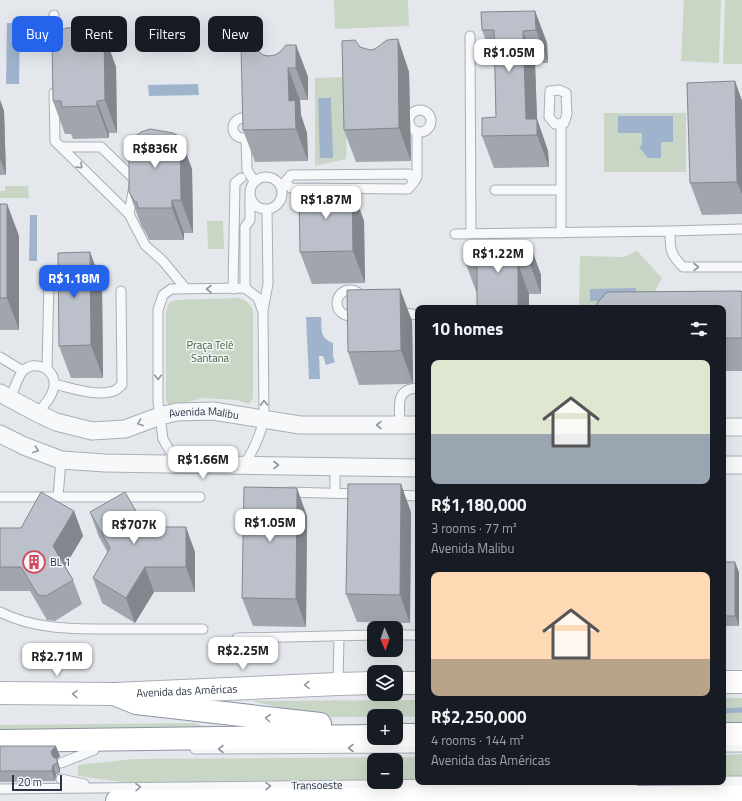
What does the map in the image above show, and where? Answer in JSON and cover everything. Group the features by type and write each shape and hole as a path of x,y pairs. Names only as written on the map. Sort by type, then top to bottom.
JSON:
{"main road":[{"path":"726,682 742,682"},
{"name":"Avenida das Américas","path":"0,693 114,694 367,683"},
{"path":"403,683 415,683"},
{"path":"114,694 136,703 332,726 367,736"},
{"path":"726,734 742,734"},
{"path":"403,735 415,735"},
{"path":"0,741 367,736"},
{"path":"117,801 742,796"}],"street":[{"name":"Avenida Malibu","path":"3,396 56,422 92,430 125,429 160,416 177,412 213,411 300,425 415,425"},
{"path":"726,427 742,427"},
{"path":"0,434 24,446 61,460 172,465 415,467"},
{"path":"726,465 742,465"}],"lane":[{"path":"54,15 54,54"},
{"path":"470,36 471,234"},
{"path":"54,86 54,141 129,214 145,245 163,261 186,289"},
{"path":"561,123 561,233"},
{"path":"245,288 245,227 250,220 251,186 254,181 264,177 269,177 282,182 291,188 408,189 417,177 417,132"},
{"path":"246,138 247,170 254,181"},
{"path":"61,147 101,147 135,180 129,214"},
{"path":"250,197 254,205 258,207 267,209 276,205 280,201 282,182 290,175 409,174 414,182"},
{"path":"233,289 234,184 241,178"},
{"path":"495,190 561,190"},
{"path":"244,465 255,448 260,436 264,419 263,312 268,284 267,209"},
{"path":"455,234 670,231 742,228"},
{"path":"670,231 670,248 676,259 683,267 742,267"},
{"path":"47,369 49,280"},
{"path":"172,465 170,451 163,439 158,402 158,310 163,295 171,289 245,288 258,298 263,312"},
{"path":"54,384 101,393 116,391 122,385 121,291"},
{"path":"386,310 415,315"},
{"path":"0,357 23,371"},
{"path":"3,396 23,371 40,366 47,369 53,378 53,391 37,414"},
{"path":"400,425 400,397 405,390 415,388"},
{"path":"58,497 61,460"},
{"path":"335,466 335,492"},
{"path":"281,492 335,492 365,494"},
{"path":"388,495 415,496"},
{"path":"0,497 200,497"},
{"path":"0,612 13,619 41,625 78,629 203,629"},
{"path":"237,638 367,635"},
{"path":"403,635 415,635"},
{"path":"338,684 339,636"},
{"path":"726,747 742,747"},
{"path":"189,749 415,748"},
{"path":"61,763 98,750 70,750"},
{"path":"60,779 99,787"},
{"path":"726,781 742,781"},
{"name":"Transoeste","path":"0,789 415,784"}],"green space":[{"path":"334,0 408,0 409,26 335,29"},
{"path":"684,0 721,0 719,63 681,61"},
{"path":"725,0 742,0 742,64 723,64"},
{"path":"348,77 346,159 315,166 315,78"},
{"path":"604,113 686,113 686,172 604,172"},
{"path":"5,186 28,186 29,198 0,198 0,191 5,191"},
{"path":"207,221 223,221 224,249 208,249"},
{"path":"637,251 662,278 651,298 641,305 579,305 580,256 624,257"},
{"name":"Praça Telê Santana","path":"237,298 246,301 253,310 253,398 249,404 237,400 204,398 170,406 166,401 166,312 169,303 175,300"},
{"path":"726,698 742,698 742,724 726,724"},
{"path":"415,700 415,717 403,717 403,709 367,709 367,717 320,717 252,701"},
{"path":"194,723 236,738 0,740 0,725"},
{"path":"742,754 742,778 726,778 726,755"},
{"path":"367,757 367,782 137,784 78,776 78,765 134,759"},
{"path":"403,757 415,757 415,781 403,782"}],"water":[{"path":"7,23 12,23 12,52 20,52 19,84 6,84"},
{"path":"198,84 199,95 149,96 148,85"},
{"path":"318,98 331,98 333,158 320,158"},
{"path":"618,116 673,116 673,142 661,142 661,158 648,158 639,147 642,145 642,133 618,133"},
{"path":"30,215 37,215 37,261 29,261"},
{"path":"636,288 636,301 590,301 590,289"},
{"path":"306,317 321,317 323,336 333,343 333,356 335,362 326,365 323,356 319,356 320,379 309,379"}],"building":[{"path":"535,11 536,30 523,31 526,119 537,119 537,135 482,136 482,118 496,117 494,30 482,30 481,12"},
{"path":"71,28 71,52 104,52 105,100 97,101 97,106 62,107 61,101 53,101 52,52 63,52 63,30"},
{"path":"398,39 399,128 344,130 342,41 355,40 360,47 370,50 375,49 387,40"},
{"path":"286,45 296,45 296,68 288,68 289,101 295,100 296,129 243,130 241,52 259,52 263,55 269,56 280,52"},
{"path":"735,81 737,182 690,183 687,83"},
{"path":"150,129 173,133 180,137 181,200 172,200 172,208 138,208 137,202 135,202 129,192 129,141 141,132"},
{"path":"299,189 352,189 353,251 300,252"},
{"path":"0,204 7,204 7,298 0,298"},
{"path":"530,245 530,264 518,264 518,305 477,305 477,264 466,264 466,246"},
{"path":"90,252 91,345 59,346 58,253"},
{"path":"400,289 401,350 348,352 347,290"},
{"path":"741,291 742,338 726,338 726,305 597,305 607,292"},
{"path":"348,484 401,484 400,595 346,594"},
{"path":"244,487 297,488 296,599 242,598"},
{"path":"41,492 74,511 53,546 73,580 46,596 38,595 21,567 0,567 0,528 21,528"},
{"path":"125,492 145,527 186,527 186,567 145,567 126,598 93,578 110,548 90,512"},
{"path":"726,562 735,562 735,616 726,616"},
{"path":"0,746 56,746 51,752 53,757 57,759 57,763 53,765 52,771 0,771"}],"waterway":[{"path":"726,711 742,710"}],"place":[{"name":"BL 1","path":"34,562"}]}
